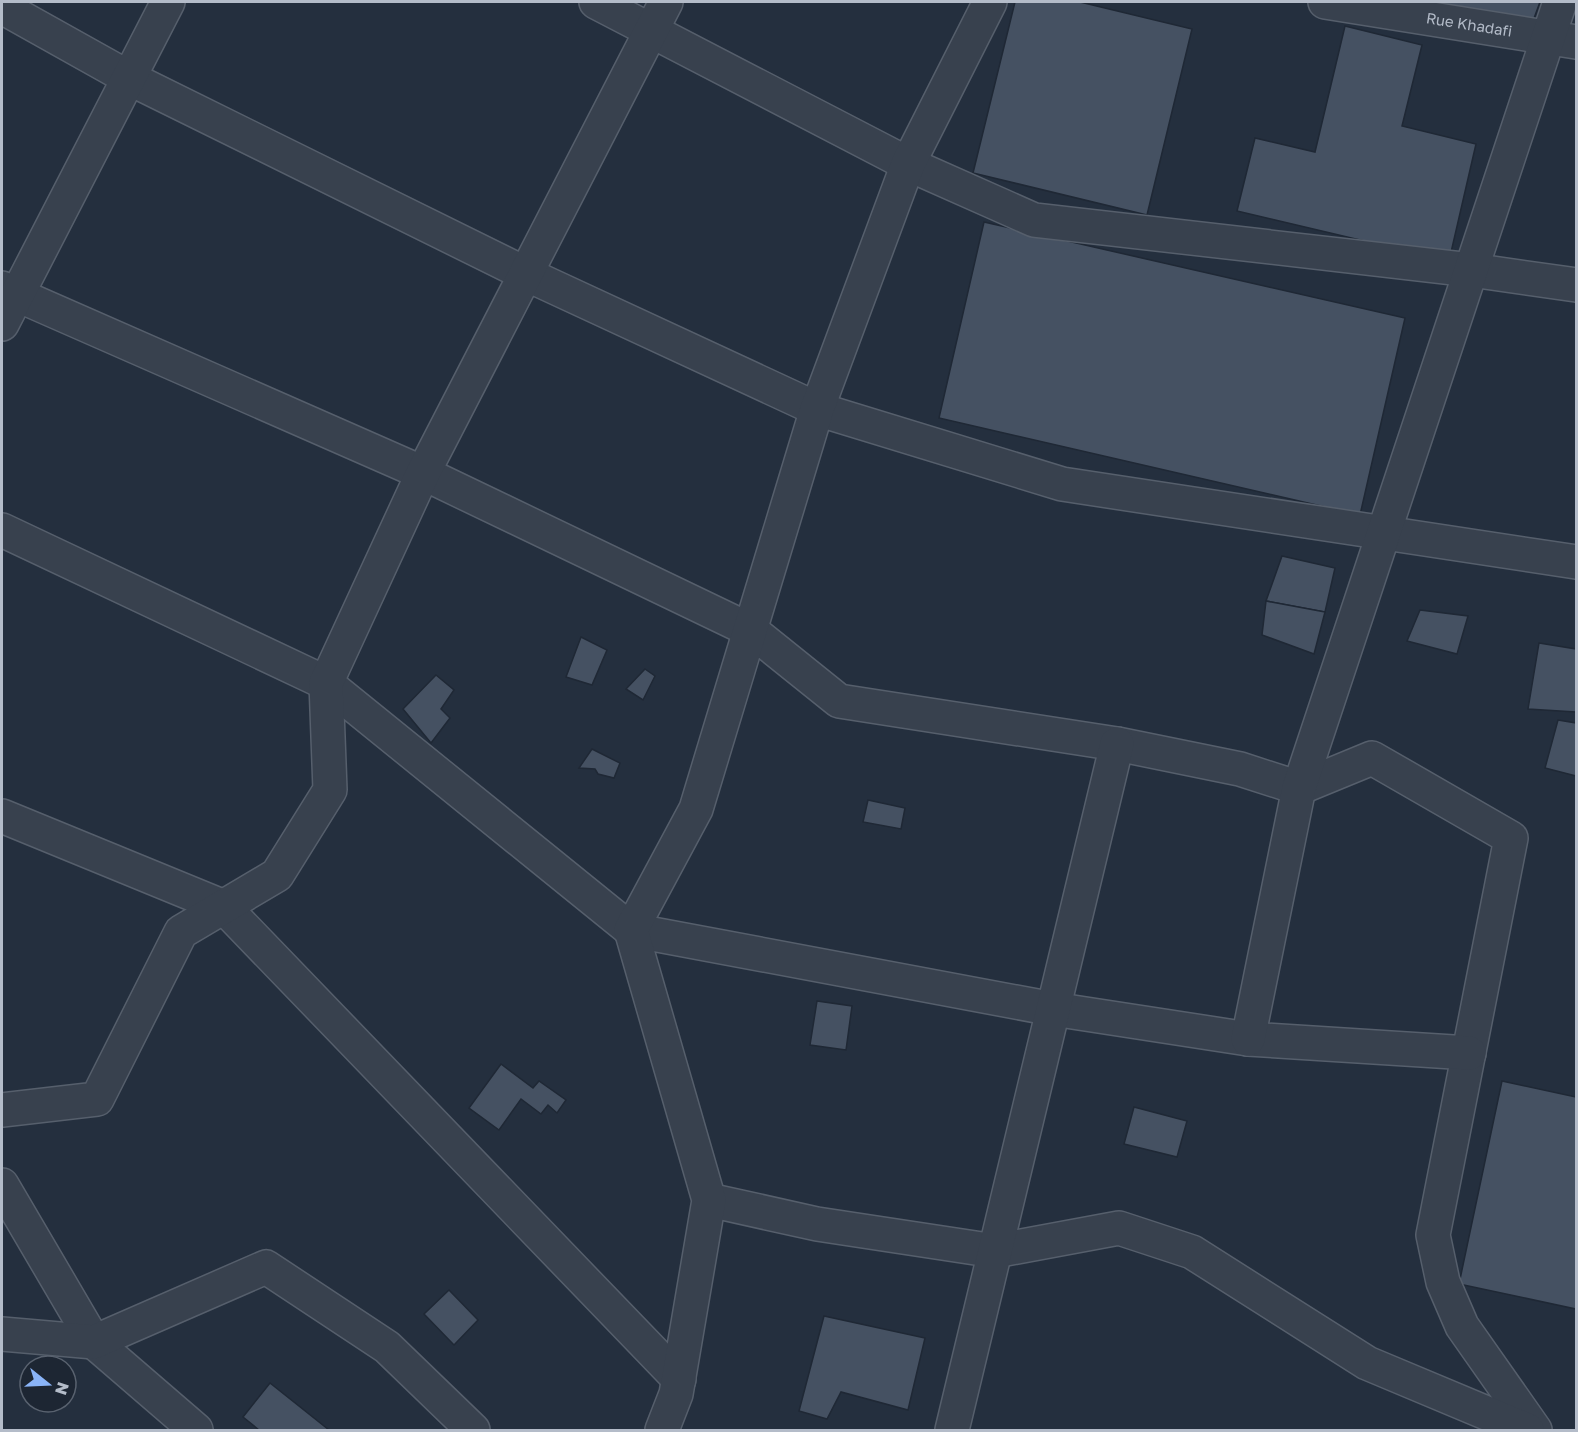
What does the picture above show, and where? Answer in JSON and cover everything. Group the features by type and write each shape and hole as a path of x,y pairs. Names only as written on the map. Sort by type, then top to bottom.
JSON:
{"street":[{"path":"2,324 9,292 129,78 168,2"},
{"path":"596,2 908,164 1034,220 1471,270 1576,285"},
{"path":"2,1110 97,1099 181,932 277,875 330,790 326,683 423,473 666,2"},
{"path":"662,1431 679,1379 709,1200 631,930 696,809 752,631 817,409 908,164 990,2"},
{"name":"Rue Khadafi","path":"1325,2 1562,41"},
{"path":"1248,1039 1299,788 1471,270 1562,41 1560,2"},
{"path":"2,7 129,78 526,274 817,409 1062,484 1383,535 1576,562"},
{"path":"9,292 423,473 752,631 839,701 1117,744 1240,770 1299,788 1372,758 1511,838 1434,1235 1443,1282 1462,1326 1535,1431"},
{"path":"2,530 326,683 631,930 1053,1009 1248,1039 1469,1053"},
{"path":"952,1431 1117,744"},
{"path":"2,816 224,907 679,1379"},
{"path":"2,1185 94,1342 196,1431"},
{"path":"709,1200 817,1224 995,1251 1119,1228 1192,1252 1366,1363 1527,1431"},
{"path":"2,1334 94,1342 266,1267 387,1347 473,1431"}],"building":[{"path":"1015,2 1080,2 1192,29 1147,215 973,173"},
{"path":"1415,2 1540,2 1533,21"},
{"path":"1345,26 1422,45 1402,126 1476,144 1449,261 1237,211 1255,138 1315,152"},
{"path":"984,222 1405,318 1360,515 939,418"},
{"path":"1282,556 1335,568 1325,612 1266,601"},
{"path":"1266,601 1325,612 1314,654 1262,635"},
{"path":"1420,610 1468,616 1457,654 1407,641"},
{"path":"581,637 607,650 592,685 566,677"},
{"path":"1539,643 1576,649 1576,712 1528,709"},
{"path":"645,669 655,676 643,700 626,689"},
{"path":"436,675 454,690 441,709 450,718 431,743 403,709"},
{"path":"1558,720 1576,723 1576,776 1545,768"},
{"path":"592,749 620,763 614,778 598,774 595,769 579,768"},
{"path":"868,800 905,808 901,829 863,822"},
{"path":"817,1001 852,1006 846,1050 810,1045"},
{"path":"501,1064 533,1088 539,1081 566,1100 557,1113 548,1105 541,1114 521,1099 499,1130 469,1108"},
{"path":"1502,1081 1576,1097 1576,1309 1459,1284"},
{"path":"1134,1107 1187,1121 1177,1157 1124,1144"},
{"path":"449,1290 478,1320 454,1345 424,1314"},
{"path":"824,1316 925,1338 908,1410 841,1392 827,1419 799,1411"},
{"path":"270,1383 329,1430 259,1430 243,1417"}]}
